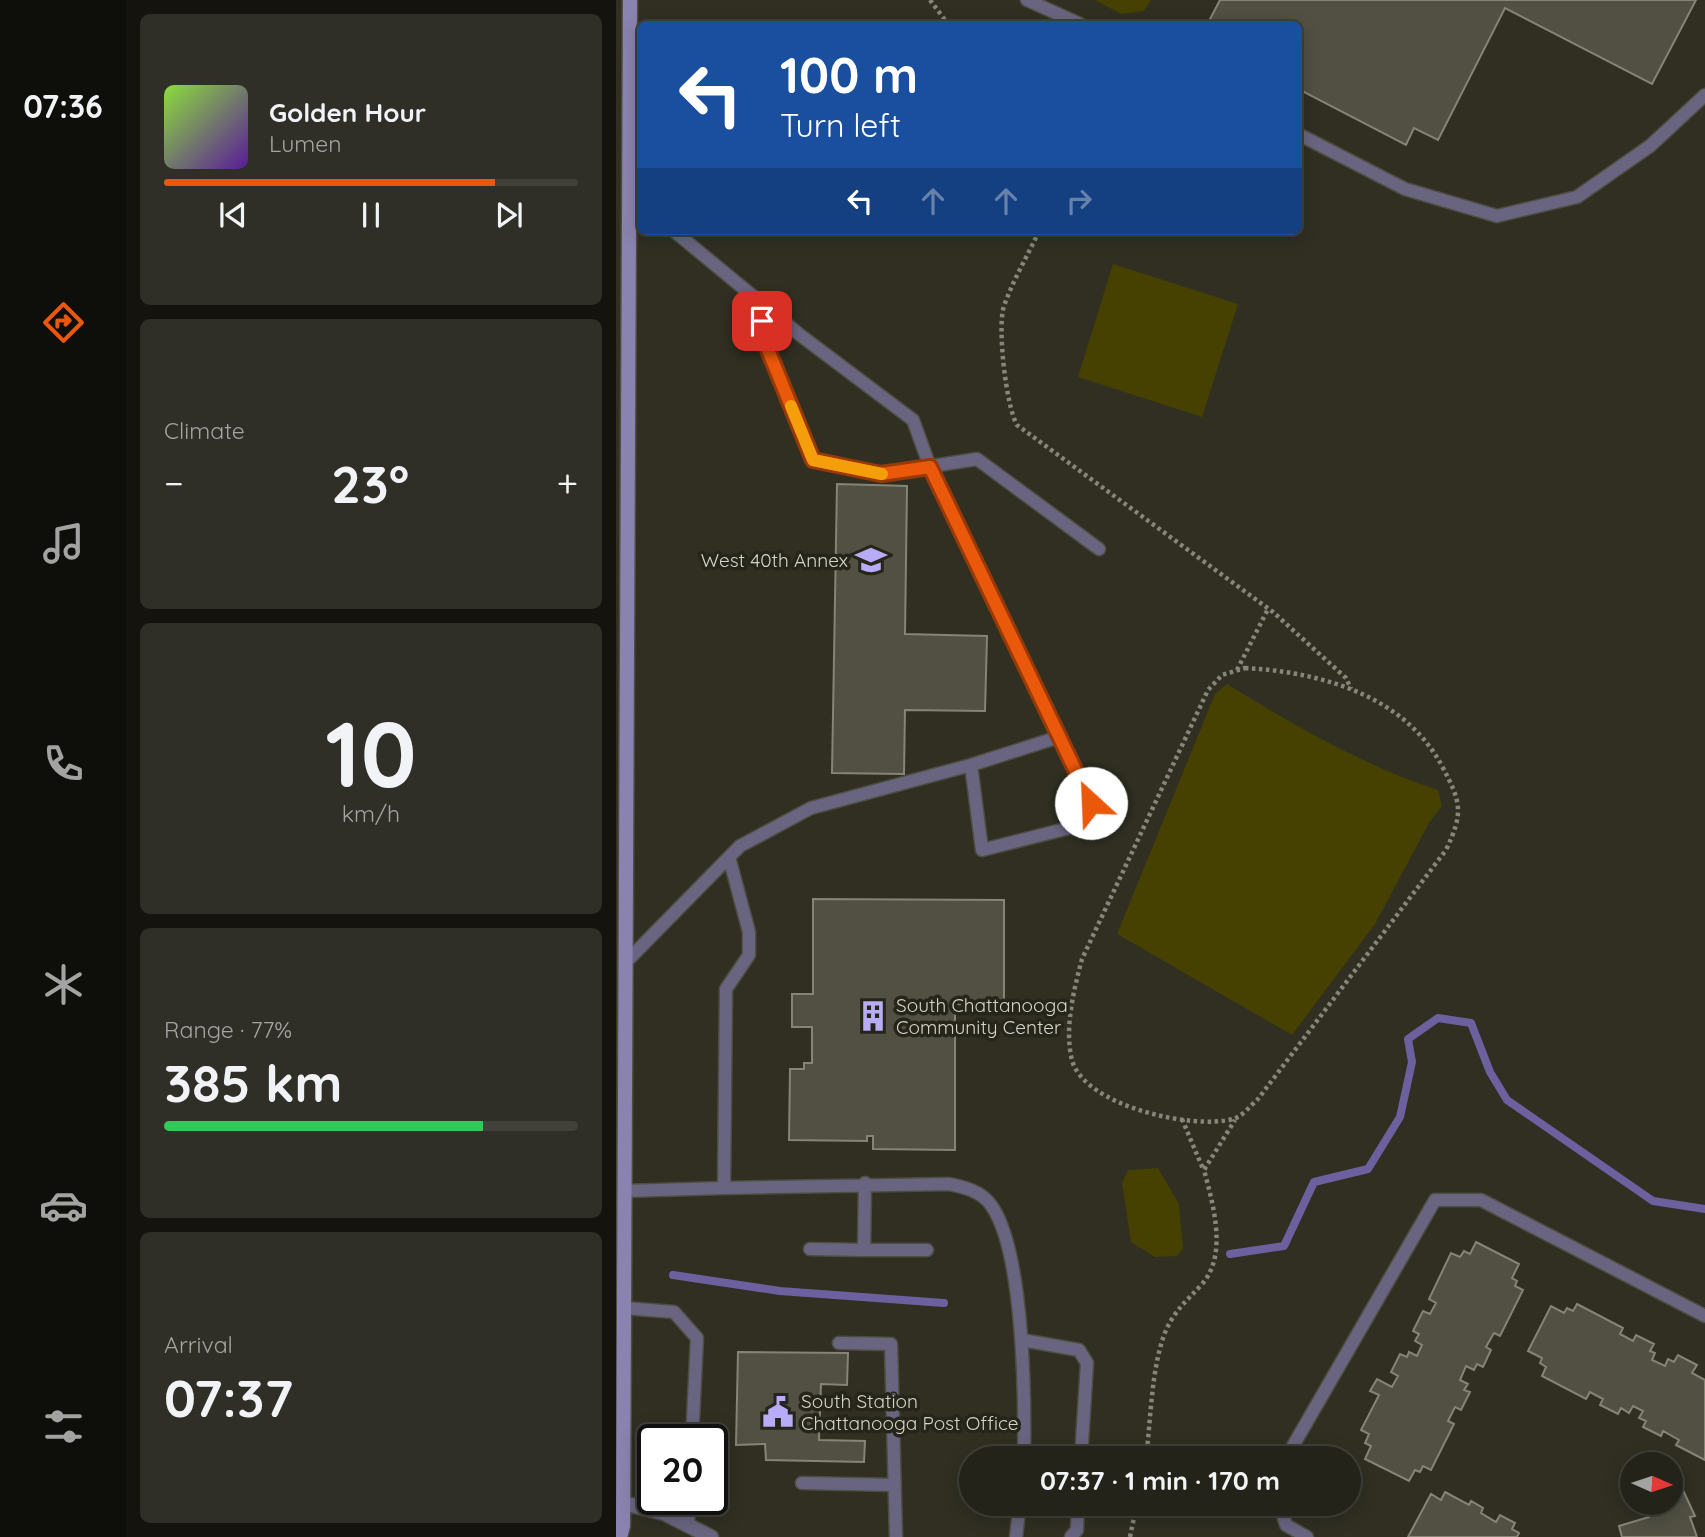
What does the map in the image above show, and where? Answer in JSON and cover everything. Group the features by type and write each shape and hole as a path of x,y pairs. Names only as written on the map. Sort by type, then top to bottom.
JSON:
{"main road":[{"path":"622,1533 625,963 635,200 630,0"}],"street":[{"path":"623,1503 664,1513 711,1537"}],"lane":[{"path":"1027,0 1073,21"},
{"path":"1302,136 1405,190 1497,216 1577,197 1650,146 1705,95"},
{"path":"679,235 761,303 913,420 930,467 1091,803 1081,825 982,850 971,765"},
{"path":"761,303 764,340 813,460 881,474 977,459 1099,549"},
{"path":"625,963 740,846 811,808 971,765 1059,737"},
{"path":"724,1188 726,989 749,955 749,932 729,857"},
{"path":"864,1183 864,1250"},
{"path":"624,1191 864,1183 949,1184 972,1189 990,1203 1005,1234 1022,1340 1024,1446"},
{"path":"1293,1446 1435,1200 1481,1200 1705,1316"},
{"path":"810,1249 927,1250"},
{"path":"624,1308 674,1312 697,1338 693,1424"},
{"path":"1022,1340 1079,1350 1087,1363 1082,1446"},
{"path":"839,1343 891,1344 896,1537"},
{"path":"802,1483 894,1485"},
{"path":"688,1515 688,1525"},
{"path":"1016,1537 1018,1516"},
{"path":"1071,1537 1076,1530 1077,1516"},
{"path":"1283,1516 1286,1525 1307,1537"}],"path":[{"path":"930,0 946,21"},
{"path":"1037,235 1003,308 1005,373 1010,412 1017,425 1268,608 1346,678 1351,690"},
{"path":"1236,670 1268,608"},
{"path":"1204,1170 1236,1119 1258,1098 1446,850 1456,829 1459,798 1431,745 1377,700 1327,680 1268,669 1236,670 1222,675 1208,690 1082,959 1070,1020 1072,1061 1090,1089 1160,1115 1201,1121 1236,1119"},
{"path":"1147,1446 1158,1354 1166,1331 1178,1307 1203,1283 1215,1265 1211,1198 1204,1170 1181,1118"},
{"path":"1130,1537 1134,1516"}],"shaded area":[{"path":"1095,0 1151,0 1144,11 1121,14"},
{"path":"1113,264 1238,304 1202,417 1078,377"},
{"path":"1227,684 1330,743 1383,769 1438,790 1442,806 1429,823 1375,924 1292,1035 1117,934 1215,694"},
{"path":"1158,1168 1179,1204 1183,1249 1177,1256 1155,1257 1131,1242 1122,1183 1128,1170"}],"building":[{"path":"1220,0 1696,0 1652,84 1505,8 1438,140 1414,128 1406,145 1302,91 1302,21 1210,19"},
{"name":"West 40th Annex","path":"837,484 907,486 905,634 987,636 985,711 905,710 904,774 832,773"},
{"name":"South Chattanooga Community Center","path":"813,899 1004,900 1004,1004 955,1004 955,1150 873,1149 873,1136 867,1136 867,1141 789,1140 790,1069 804,1069 804,1063 812,1063 812,1027 792,1027 792,994 813,994"},
{"path":"1476,1242 1519,1264 1512,1278 1517,1281 1515,1286 1523,1290 1500,1336 1494,1333 1486,1347 1491,1350 1483,1367 1477,1364 1474,1370 1466,1366 1460,1380 1468,1384 1464,1390 1470,1392 1461,1410 1455,1407 1448,1421 1454,1424 1431,1470 1423,1466 1420,1472 1415,1470 1409,1481 1365,1459 1371,1446 1365,1443 1369,1434 1361,1430 1379,1395 1370,1391 1377,1379 1392,1387 1398,1376 1391,1372 1400,1354 1407,1357 1409,1352 1417,1356 1422,1345 1415,1341 1419,1334 1413,1331 1423,1311 1430,1314 1436,1303 1429,1299 1451,1253 1460,1257 1464,1251 1470,1254"},
{"path":"1577,1304 1623,1328 1620,1334 1633,1341 1636,1335 1654,1344 1650,1351 1655,1353 1652,1360 1665,1366 1668,1359 1674,1362 1678,1355 1697,1365 1692,1373 1705,1380 1705,1460 1676,1445 1679,1440 1663,1431 1661,1436 1643,1427 1646,1421 1639,1418 1643,1411 1633,1406 1629,1413 1621,1408 1618,1414 1600,1405 1603,1399 1590,1392 1586,1399 1542,1376 1546,1367 1540,1363 1542,1358 1528,1351 1551,1306 1564,1313 1567,1308 1573,1311"},
{"name":"South Station Chattanooga Post Office","path":"738,1352 848,1353 847,1385 821,1384 819,1440 865,1441 864,1462 766,1460 765,1444 736,1445"},
{"path":"1445,1492 1469,1505 1471,1501 1483,1508 1481,1513 1496,1522 1500,1515 1515,1523 1512,1529 1519,1533 1517,1537 1408,1537 1431,1494 1441,1500"},
{"path":"1684,1492 1695,1516 1690,1517 1697,1537 1622,1537 1619,1526 1649,1517 1684,1516"}],"waterway":[{"path":"1230,1254 1284,1246 1314,1182 1368,1169 1400,1117 1412,1062 1408,1039 1438,1018 1471,1023 1490,1072 1507,1100 1653,1201 1705,1209"},
{"path":"673,1275 780,1291 944,1303"}],"slow traffic":[{"path":"791,406 813,460 882,474"}],"place":[{"name":"West 40th Annex","path":"871,560"},
{"name":"South Chattanooga Community Center","path":"873,1016"},
{"name":"South Station Chattanooga Post Office","path":"778,1412"}],"route":[{"path":"762,321 764,340 813,460 881,474 930,467 1091,803"}]}
